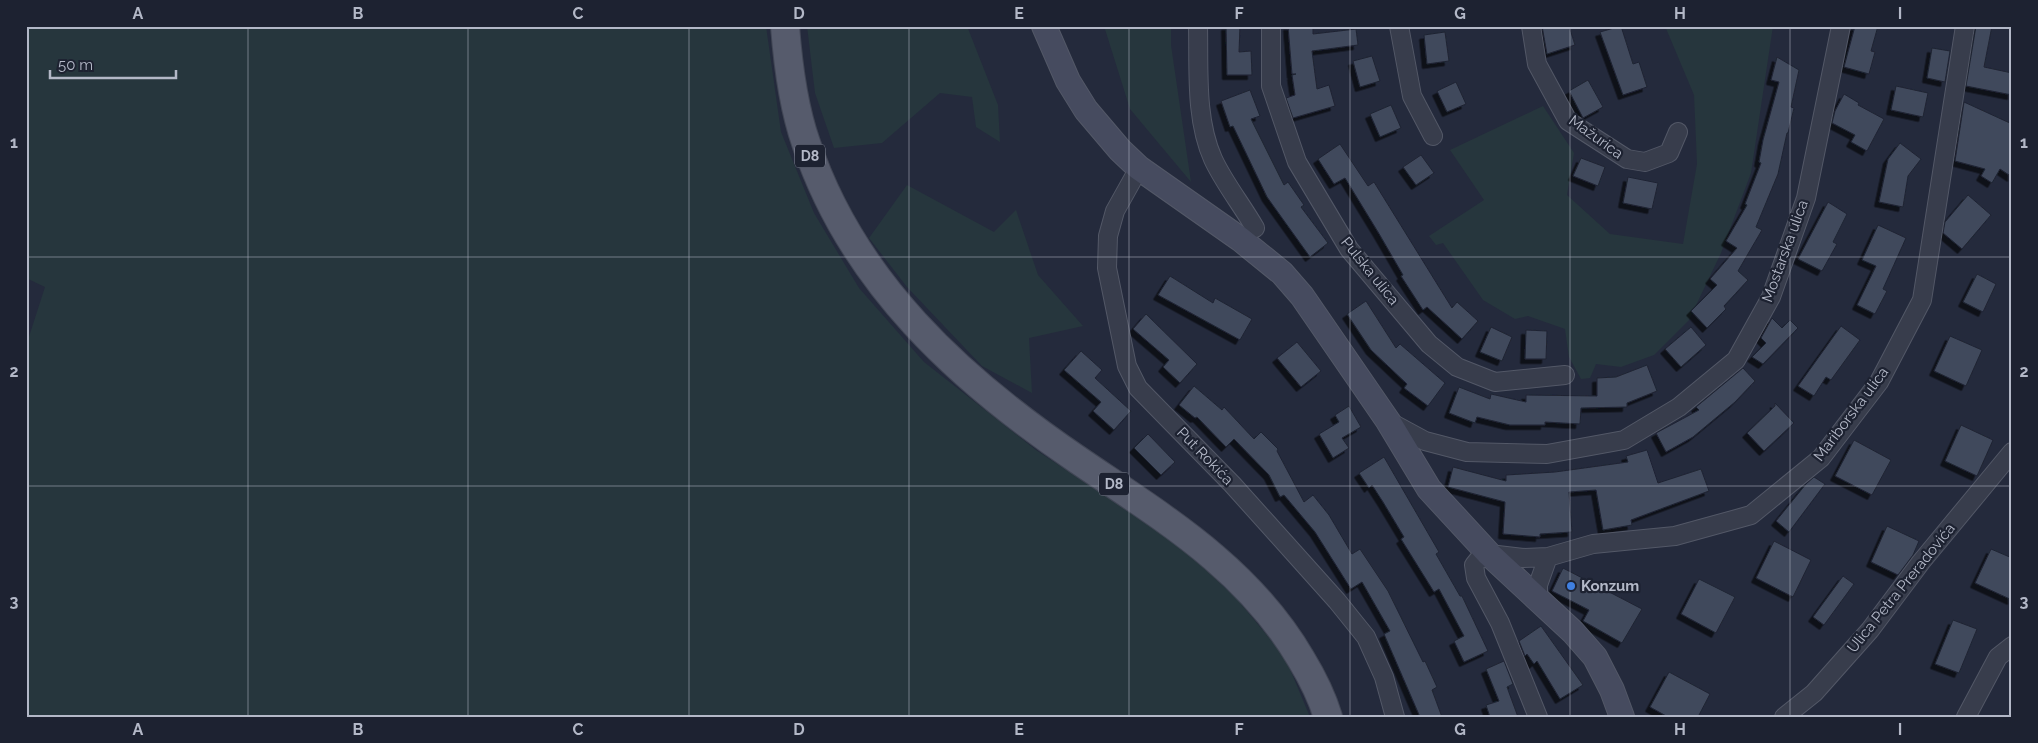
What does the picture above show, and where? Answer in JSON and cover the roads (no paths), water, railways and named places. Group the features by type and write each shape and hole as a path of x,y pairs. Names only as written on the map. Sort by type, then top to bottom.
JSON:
{"main road":[{"name":"D8","path":"785,26 794,96 805,142 819,179 838,219 854,246 909,319 962,372 1020,419 1184,533 1244,583 1283,628 1308,671 1328,717"}],"street":[{"path":"1044,26 1068,81 1086,110 1104,133 1140,168 1240,239 1282,273 1302,296 1388,421 1429,489 1489,554 1574,632 1594,657 1612,690 1622,717"},
{"path":"1198,26 1199,93 1205,134 1213,159 1255,228"},
{"name":"Pulska ulica","path":"1271,26 1271,86 1294,153 1349,249 1429,344 1457,366 1495,382 1565,375"},
{"path":"1399,26 1412,96 1433,136"},
{"name":"Mažurica","path":"1531,26 1536,64 1568,121 1627,159 1645,162 1669,153 1678,132"},
{"name":"Mostarska ulica","path":"1388,421 1425,441 1467,452 1547,454 1624,440 1679,407 1736,360 1770,297 1806,198 1841,26"},
{"name":"Mariborska ulica","path":"1489,554 1522,558 1548,557 1593,544 1675,536 1751,515 1821,458 1879,382 1922,300 1964,26"},
{"name":"Put Rokića","path":"1140,168 1115,210 1108,236 1108,268 1127,366 1138,388 1232,484 1337,601 1366,637 1384,677 1395,717"},
{"name":"Ulica Petra Preradovića","path":"1784,717 1814,693 1870,630 1921,562 2012,452"},
{"path":"1489,554 1478,560 1474,565 1476,578 1500,623 1538,717"},
{"path":"1538,600 1538,585 1548,557"},
{"path":"1966,717 1998,657 2012,646"}],"place":[{"name":"Konzum","path":"1571,586"}]}
